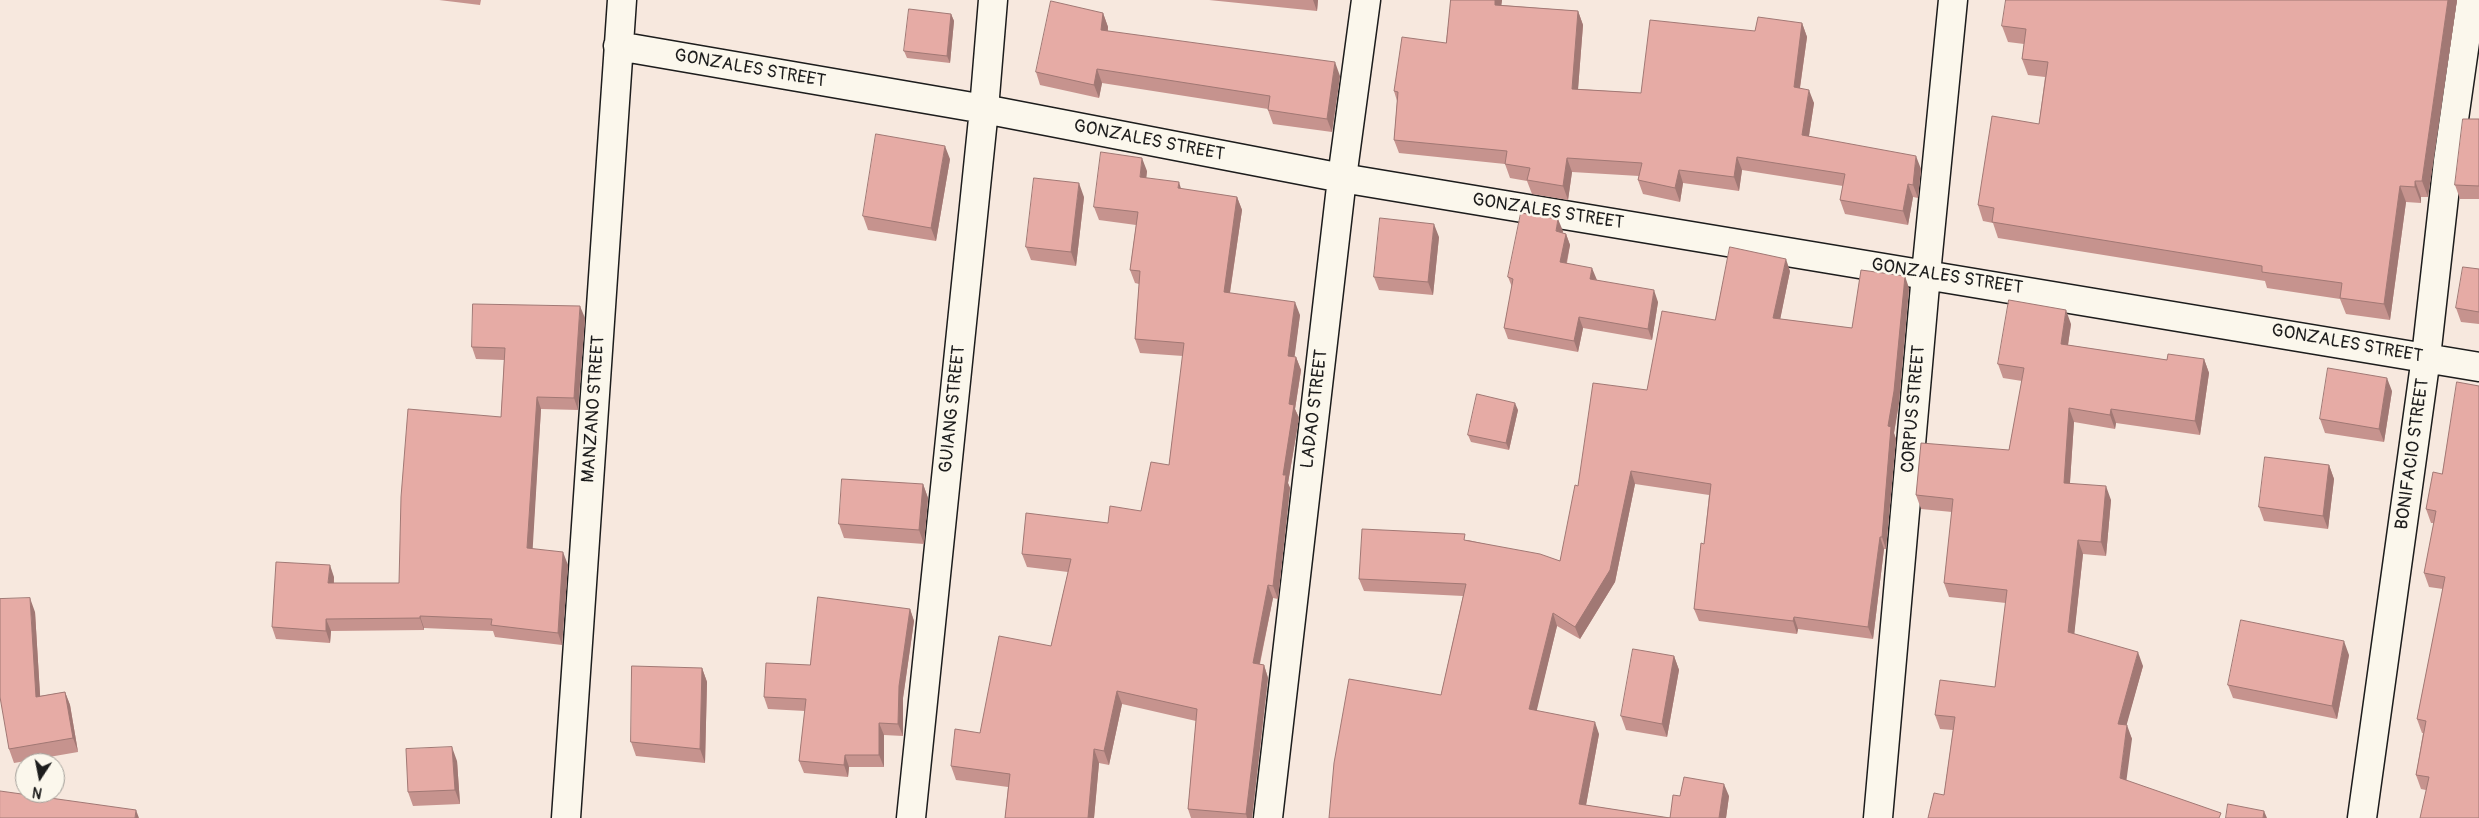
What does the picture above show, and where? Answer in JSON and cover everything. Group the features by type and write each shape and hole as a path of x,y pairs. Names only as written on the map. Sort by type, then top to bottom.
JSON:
{"street":[{"name":"MANZANO STREET","path":"566,818 622,0"},
{"name":"GUIANG STREET","path":"911,818 984,109 993,0"},
{"name":"LADAO STREET","path":"1268,818 1342,178 1366,0"},
{"name":"CORPUS STREET","path":"1878,818 1926,274 1954,0"},
{"name":"BONIFACIO STREET","path":"2362,818 2426,357 2448,162 2471,0"},
{"name":"GONZALES STREET","path":"618,46 984,109 1342,178 2479,367"}],"building":[{"path":"1451,0 1495,0 1495,5 1578,11 1572,89 1641,93 1650,20 1755,31 1758,17 1802,23 1794,87 1809,90 1802,135 1916,156 1913,185 1908,184 1903,211 1840,200 1845,174 1737,157 1734,177 1679,170 1675,188 1638,180 1642,163 1567,158 1563,186 1527,180 1530,168 1505,164 1507,151 1394,140 1398,92 1394,91 1402,37 1446,43"},
{"path":"2006,0 2448,0 2422,181 2415,181 2415,187 2400,186 2384,304 2340,298 2342,283 2262,272 2262,266 1992,222 1994,208 1978,205 1992,116 2039,124 2048,62 2022,59 2026,29 2002,26"},
{"path":"1051,1 1103,13 1101,30 1335,62 1327,119 1268,110 1270,96 1097,69 1094,85 1036,72"},
{"path":"909,9 951,14 947,56 904,51"},
{"path":"2463,119 2479,119 2479,186 2455,185"},
{"path":"876,134 945,146 931,228 863,216"},
{"path":"1101,152 1142,158 1140,177 1179,182 1178,188 1237,197 1224,292 1295,302 1288,356 1296,357 1289,404 1294,405 1283,475 1286,475 1273,586 1268,585 1253,663 1264,665 1246,814 1188,809 1197,709 1117,691 1104,751 1094,749 1088,818 1005,818 1010,774 951,766 955,729 980,733 999,636 1051,646 1071,559 1022,554 1026,513 1108,523 1110,506 1141,511 1151,462 1169,465 1184,343 1135,339 1140,271 1130,270 1138,212 1094,207"},
{"path":"1034,178 1079,183 1071,252 1026,247"},
{"path":"1521,213 1558,219 1556,231 1566,234 1560,262 1592,268 1590,279 1654,290 1648,329 1579,317 1574,341 1504,328 1513,279 1508,277"},
{"path":"1380,218 1434,224 1428,282 1374,277"},
{"path":"1730,247 1786,259 1773,318 1852,328 1861,270 1905,276 1894,391 1888,426 1891,427 1882,537 1880,537 1868,627 1794,617 1793,621 1694,609 1701,543 1704,544 1711,484 1631,471 1610,570 1575,627 1553,613 1529,709 1595,722 1579,804 1670,818 1329,818 1334,763 1349,679 1441,695 1466,584 1359,579 1362,529 1465,534 1464,540 1540,554 1560,561 1575,485 1578,486 1593,383 1647,390 1662,311 1715,320"},
{"path":"2463,267 2479,269 2479,312 2456,308"},
{"path":"2009,300 2066,310 2061,344 2167,360 2168,354 2204,359 2195,421 2111,409 2110,415 2069,408 2064,483 2106,486 2101,542 2078,540 2068,632 2138,652 2118,724 2127,725 2120,778 2221,813 2219,818 1928,818 1934,793 1944,795 1955,717 1935,715 1940,680 1995,687 2007,590 1944,583 1953,499 1916,495 1921,443 2009,450 2024,368 1998,364"},
{"path":"473,304 580,306 574,398 537,397 527,548 563,552 558,633 491,625 492,619 420,616 420,618 326,619 326,631 272,627 276,562 330,565 328,583 399,583 401,497 408,409 501,417 505,348 472,347"},
{"path":"2328,368 2387,378 2379,429 2320,419"},
{"path":"2457,382 2479,386 2479,818 2420,818 2429,777 2416,775 2426,721 2417,719 2445,577 2424,573 2436,511 2426,509 2433,472 2442,474"},
{"path":"1477,394 1515,403 1506,443 1468,435"},
{"path":"2265,457 2329,465 2323,516 2259,507"},
{"path":"842,479 923,484 919,530 839,524"},
{"path":"818,597 910,609 899,686 898,724 879,723 879,755 845,755 844,765 799,761 806,699 764,697 766,663 810,665"},
{"path":"30,598 36,697 65,692 73,738 9,749 0,697 0,599"},
{"path":"2241,620 2344,641 2332,706 2228,685"},
{"path":"1633,649 1674,656 1662,724 1621,716"},
{"path":"632,666 702,668 700,749 631,742"},
{"path":"452,747 455,790 408,792 406,749"},
{"path":"1684,777 1724,784 1719,818 1670,818 1673,795 1680,796"},
{"path":"0,791 15,793 15,803 65,803 65,800 136,810 135,818 0,818"},
{"path":"2228,804 2264,811 2263,818 2226,818"}]}
